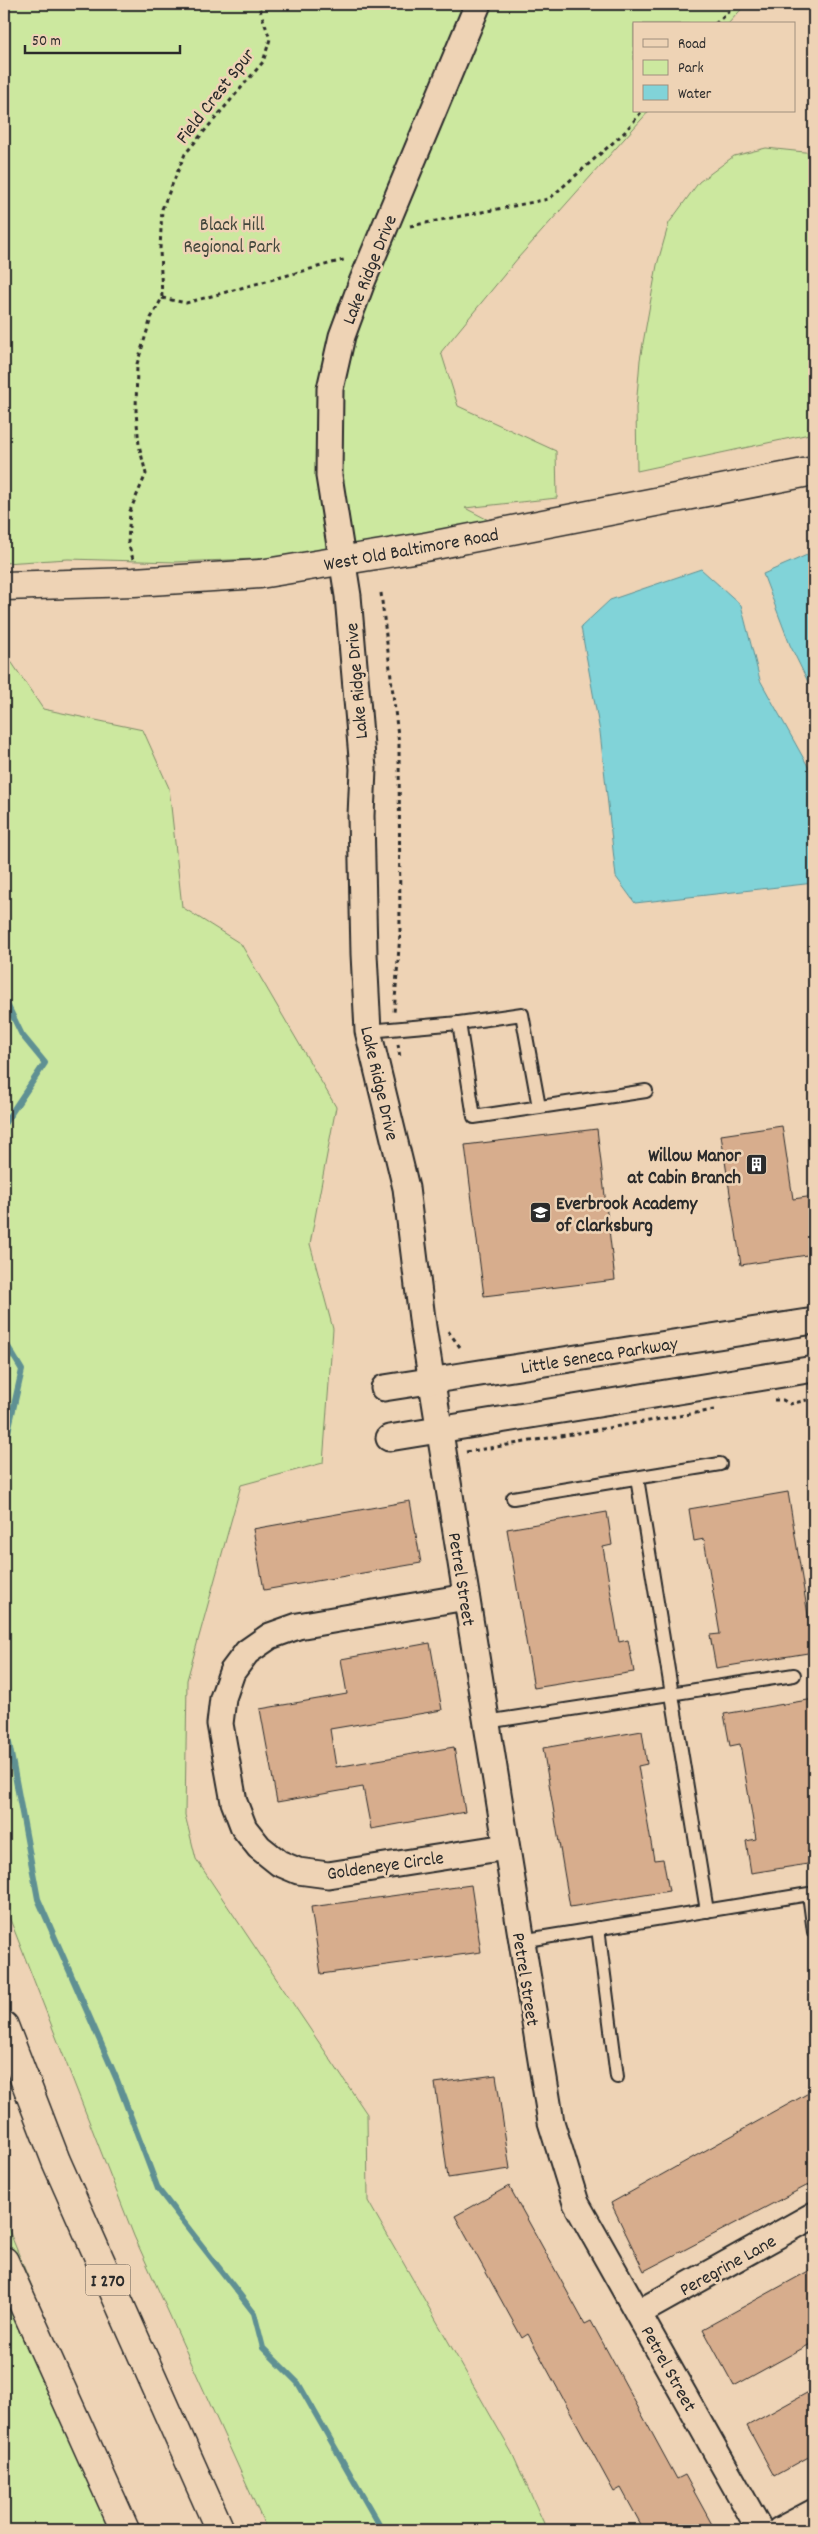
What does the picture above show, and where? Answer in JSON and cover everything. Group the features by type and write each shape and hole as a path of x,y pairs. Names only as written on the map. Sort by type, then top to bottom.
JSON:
{"main road":[{"name":"West Old Baltimore Road","path":"4,586 134,582 260,574 444,544 814,471"},
{"name":"I 270","path":"4,2026 56,2161 220,2530"},
{"path":"4,2260 125,2530"}],"street":[{"name":"Lake Ridge Drive","path":"431,1381 406,1188 368,1032 364,962 361,816 363,769 348,596 329,476 330,389 342,336 379,239 478,4"},
{"name":"Little Seneca Parkway","path":"384,1388 814,1321"},
{"path":"389,1438 814,1369"},
{"name":"Petrel Street","path":"431,1381 551,2122 576,2202 640,2312 760,2530"},
{"name":"Goldeneye Circle","path":"466,1597 298,1626 270,1636 247,1652 232,1672 223,1698 220,1724 234,1802 244,1828 259,1847 279,1863 298,1871 328,1875 506,1847"},
{"name":"Peregrine Lane","path":"640,2312 814,2215"},
{"path":"780,2530 814,2512"}],"lane":[{"path":"368,1032 459,1023 522,1014 539,1107"},
{"path":"459,1023 474,1117 646,1091"},
{"path":"513,1498 720,1464"},
{"path":"637,1478 707,1910"},
{"path":"486,1722 794,1675"},
{"path":"521,1941 809,1894 814,1932"},
{"path":"598,1928 617,2077"}],"path":[{"name":"Field Crest Spur","path":"162,298 160,249 162,209 185,154 262,62 270,39 258,4"},
{"path":"717,22 737,4"},
{"path":"134,582 134,564 128,543 130,511 146,474 139,445 136,412 137,364 151,318 162,298 186,303 352,258 379,239 407,226 549,199 625,132 641,112"},
{"path":"381,593 399,744 400,934 393,1010 400,1059"},
{"path":"442,1325 460,1347"},
{"path":"766,1402 783,1400 790,1404 807,1400"},
{"path":"443,1456 717,1410"}],"green space":[{"name":"Black Hill Regional Park","path":"4,4 746,4 730,22 633,22 633,112 648,112 518,258 441,352 458,406 556,451 557,498 465,508 500,526 282,558 175,562 68,559 4,563"},
{"path":"766,148 814,153 814,433 637,471 636,408 640,360 657,265 669,223 699,182 734,156"},
{"path":"4,651 43,709 143,730 169,788 182,907 241,944 336,1107 310,1244 333,1329 323,1463 241,1485 187,1680 185,1815 196,1859 367,2114 368,2201 512,2453 547,2530 267,2530 134,2236 4,1904"},
{"path":"4,2218 131,2530 4,2530"}],"water":[{"path":"814,552 814,694 790,645 763,574"},
{"path":"701,569 741,605 760,680 814,777 814,883 635,903 616,877 600,732 581,627 610,600"}],"building":[{"name":"Willow Manor at Cabin Branch","path":"782,1126 793,1199 814,1196 814,1254 741,1265 721,1135"},
{"name":"Everbrook Academy of Clarksburg","path":"597,1129 615,1280 484,1296 465,1145"},
{"path":"788,1492 814,1652 716,1668 710,1635 720,1634 704,1539 694,1541 689,1509"},
{"path":"410,1501 421,1563 264,1590 253,1529"},
{"path":"607,1512 612,1545 603,1547 619,1642 628,1640 634,1672 534,1688 507,1529"},
{"path":"430,1643 442,1710 330,1729 336,1767 454,1747 465,1812 371,1829 363,1787 277,1802 260,1709 347,1694 341,1659"},
{"path":"814,1699 814,1863 751,1873 746,1841 756,1839 740,1744 730,1746 724,1714"},
{"path":"642,1731 647,1764 638,1766 654,1860 663,1859 669,1891 570,1907 543,1748"},
{"path":"471,1885 481,1952 321,1974 311,1907"},
{"path":"496,2075 510,2169 448,2178 435,2083"},
{"path":"814,2090 814,2182 644,2271 611,2203"},
{"path":"509,2186 585,2324 591,2321 677,2479 685,2475 715,2530 644,2530 621,2488 614,2492 528,2334 522,2338 455,2216"},
{"path":"814,2268 814,2342 734,2386 703,2329"},
{"path":"814,2389 814,2454 774,2476 747,2426"}],"waterway":[{"path":"4,998 22,1035 45,1063 4,1124"},
{"path":"4,1340 22,1370 4,1449"},
{"path":"4,1716 38,1899 117,2080 158,2189 254,2313 263,2348 298,2383 382,2530"}],"place":[{"name":"Willow Manor at Cabin Branch","path":"757,1165"},
{"name":"Everbrook Academy of Clarksburg","path":"540,1213"}]}
